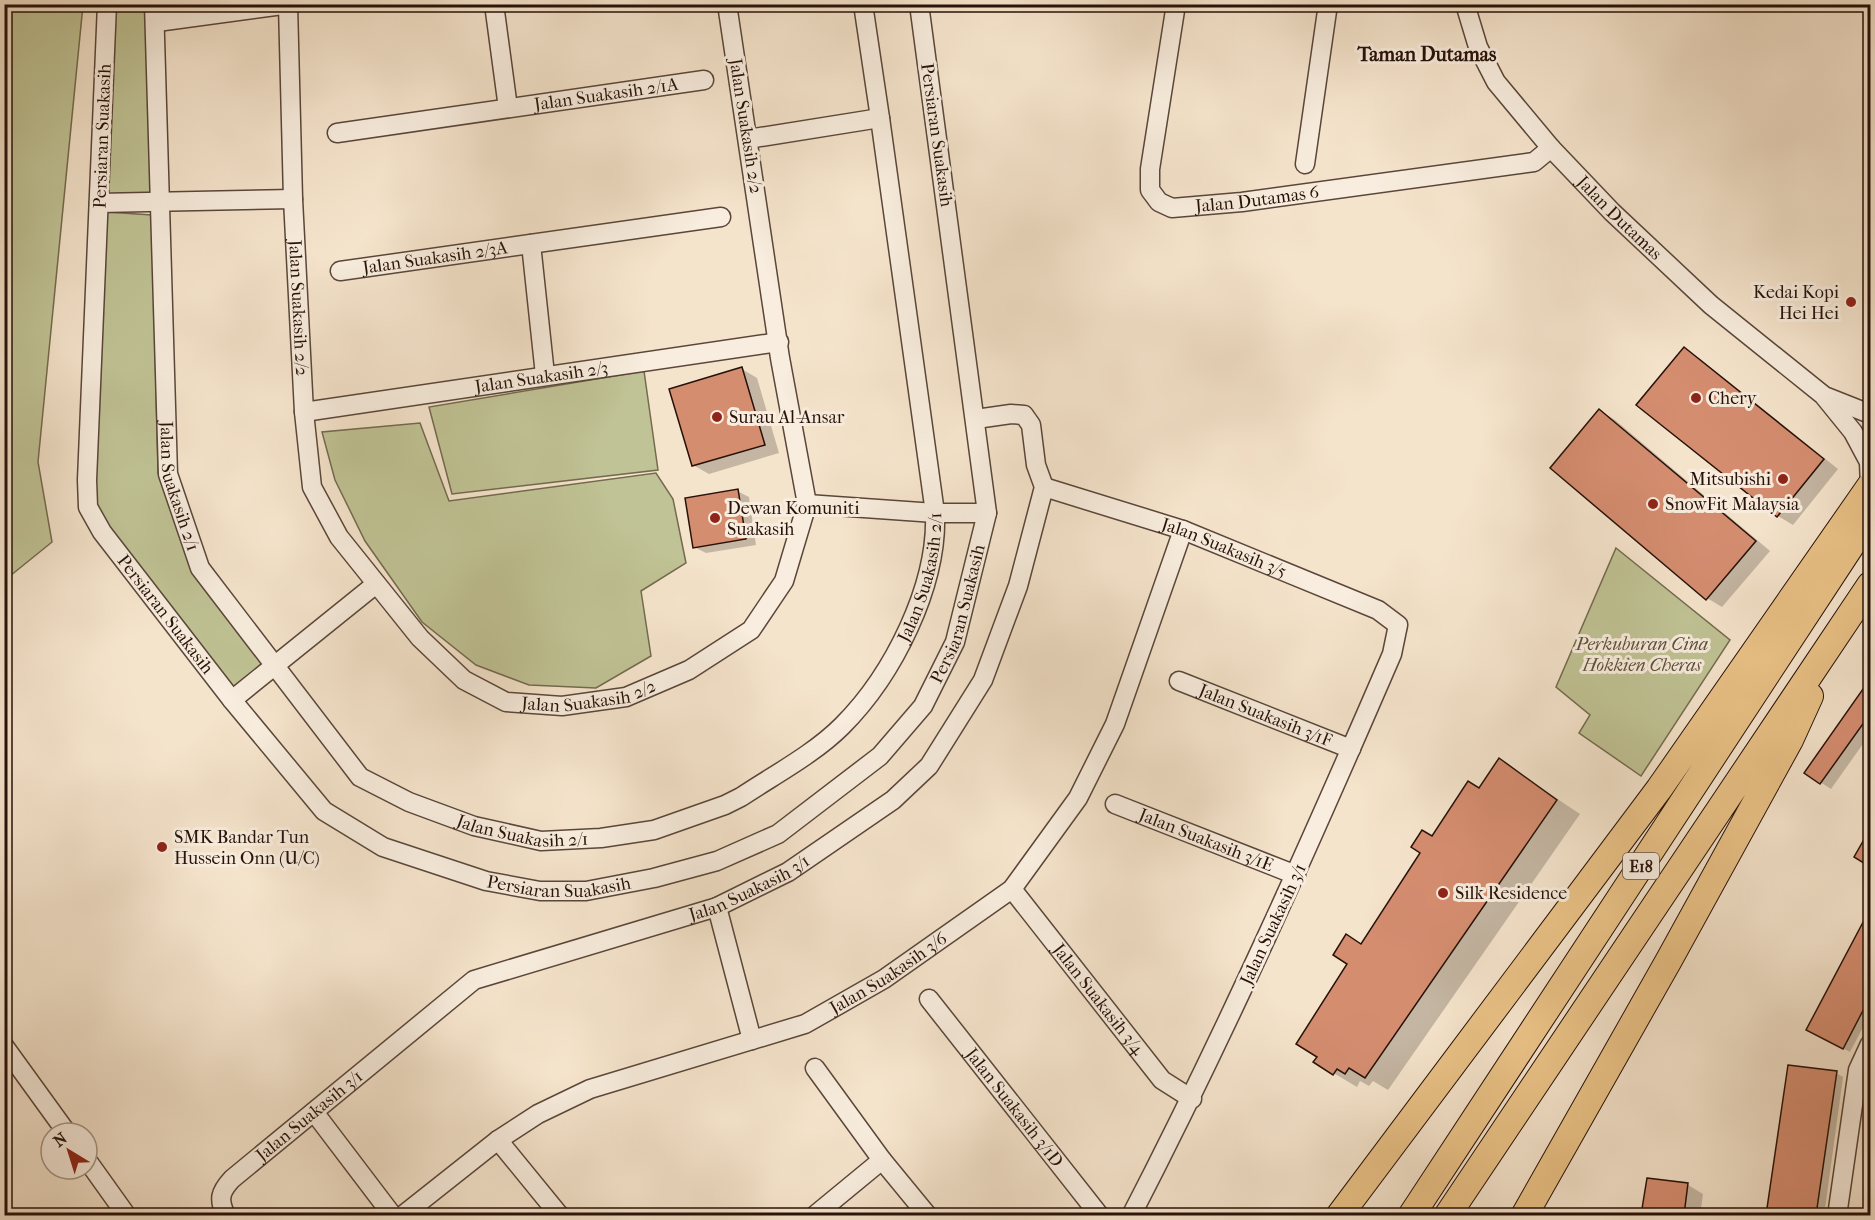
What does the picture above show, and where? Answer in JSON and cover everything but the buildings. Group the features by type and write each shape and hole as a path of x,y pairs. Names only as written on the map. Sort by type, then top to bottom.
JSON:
{"highway":[{"path":"1339,1215 1659,789 1870,487"},
{"name":"E18","path":"1411,1215 1870,517"},
{"name":"E18","path":"1447,1215 1870,585"},
{"path":"1524,1215 1663,971 1790,740 1839,630"}],"street":[{"name":"Persiaran Suakasih","path":"107,4 87,480 88,507 102,532 232,700 324,811 383,847 486,881 540,891 586,891 654,878 717,861 778,834 880,756 923,706 955,642 987,513 919,4"},
{"name":"Jalan Suakasih 2/1A","path":"494,4 508,108"},
{"name":"Jalan Suakasih 2/2","path":"289,5 293,199 303,412 312,487 339,537 376,584 420,638 464,680 506,702 562,706 626,697 689,670 751,630 784,581 807,504 779,342 727,4"},
{"name":"Jalan Suakasih 2/1","path":"289,5 156,13 168,474 200,567 273,666 360,777 409,802 474,826 542,841 601,838 654,830 725,805 750,790 841,727 876,687 902,639 928,575 936,538 935,513 863,4"},
{"name":"Jalan Dutamas 6","path":"1176,4 1150,169 1150,190 1159,202 1172,208 1242,202 1534,162 1551,148"},
{"path":"1305,164 1328,4"},
{"name":"Jalan Dutamas","path":"1465,4 1478,47 1496,82 1551,148 1612,212 1712,305 1823,395"},
{"name":"Jalan Suakasih 2/1A","path":"337,133 704,80"},
{"path":"748,139 880,118"},
{"path":"99,203 293,199"},
{"name":"Jalan Suakasih 2/3A","path":"340,271 721,217"},
{"name":"Jalan Suakasih 2/3A","path":"531,244 545,375"},
{"name":"Jalan Suakasih 2/3","path":"303,412 779,342"},
{"path":"1823,395 1870,414"},
{"path":"1823,395 1853,432 1869,462 1870,487"},
{"path":"976,419 1011,414 1024,415 1031,425 1036,465 1044,487"},
{"name":"Jalan Suakasih 3/5","path":"1044,487 1183,530 1378,610 1398,625"},
{"name":"Jalan Suakasih 3/1","path":"226,1215 220,1204 221,1191 474,980 717,907 788,872 893,800 929,766 983,680 1018,586 1044,487"},
{"path":"807,504 935,513 987,513"},
{"name":"Jalan Suakasih 3/6","path":"402,1215 498,1140 538,1114 590,1089 804,1024 884,979 1012,889 1078,798 1115,724 1183,530"},
{"path":"232,700 376,584"},
{"name":"Jalan Suakasih 3/1","path":"1131,1215 1192,1099 1296,875 1392,654 1398,625"},
{"name":"Jalan Suakasih 3/1F","path":"1179,681 1351,749"},
{"name":"Jalan Suakasih 3/1E","path":"1115,804 1296,875"},
{"name":"Jalan Suakasih 3/4","path":"1012,889 1162,1080 1192,1099"},
{"path":"717,907 752,1040"},
{"name":"Jalan Suakasih 3/1D","path":"929,999 1100,1215"},
{"path":"1837,1215 1870,1044"},
{"path":"4,1046 58,1121"},
{"path":"815,1068 882,1160 928,1215"},
{"path":"314,1112 393,1215"},
{"path":"498,1140 560,1215"},
{"path":"814,1215 882,1160"},
{"path":"99,1176 127,1215"}],"green space":[{"path":"5,4 83,5 38,462 52,542 5,580"},
{"path":"112,5 150,5 154,196 106,196"},
{"path":"107,212 152,215 158,473 192,571 265,665 234,689 108,527 95,504"},
{"path":"644,371 658,470 452,494 429,407"},
{"path":"420,423 449,501 656,473 673,499 686,563 641,591 651,656 596,688 529,685 476,665 422,622 365,541 335,480 322,432"},
{"name":"Perkuburan Cina Hokkien Cheras","path":"1616,548 1730,640 1641,776 1579,733 1590,715 1556,687"}],"place":[{"name":"Kedai Kopi Hei Hei","path":"1851,302"},
{"name":"Chery","path":"1696,398"},
{"name":"Surau Al-Ansar","path":"717,417"},
{"name":"Mitsubishi","path":"1783,479"},
{"name":"SnowFit Malaysia","path":"1653,504"},
{"name":"Dewan Komuniti Suakasih","path":"715,518"},
{"name":"SMK Bandar Tun Hussein Onn (U/C)","path":"162,847"},
{"name":"Silk Residence","path":"1443,893"}],"district":[{"name":"Taman Dutamas","path":"1427,54"}]}
